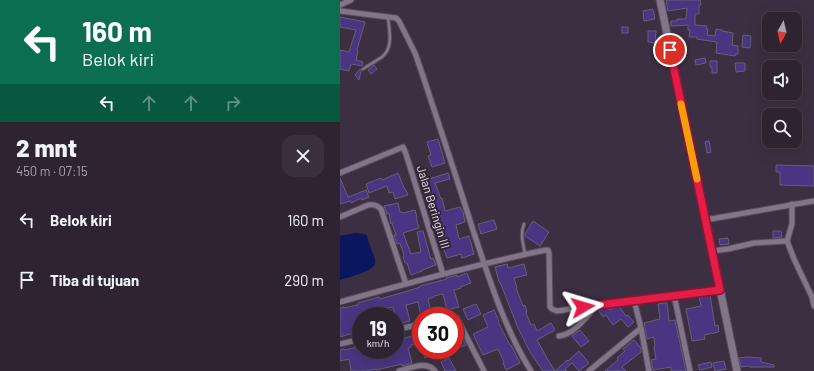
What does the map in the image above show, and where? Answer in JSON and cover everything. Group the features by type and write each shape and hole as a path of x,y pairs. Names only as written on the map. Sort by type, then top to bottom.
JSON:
{"street":[{"path":"340,5 351,0"},
{"path":"660,0 737,371"},
{"path":"340,11 396,18 399,21 415,53 485,264 507,325 531,371"},
{"name":"Jalan Beringin III","path":"340,173 402,147 406,154 443,274"},
{"path":"705,220 814,201"},
{"path":"340,217 372,204 381,209 406,284"},
{"path":"792,204 792,224 787,241 812,297 814,306"},
{"path":"712,251 754,243 787,241"},
{"path":"340,302 443,274 546,250 548,250 549,253 550,307 557,311 720,290"},
{"path":"674,295 690,371"},
{"path":"634,300 649,371"},
{"path":"559,336 567,335 574,330 596,305"},
{"path":"589,371 641,328"},
{"path":"464,332 484,371"},
{"path":"340,344 352,341"},
{"path":"399,371 424,365 432,367 435,371"}],"lane":[{"path":"363,69 384,56 389,47 390,37 388,17"},
{"path":"524,224 522,236 525,254"}],"shaded area":[{"path":"355,233 365,234 367,236 375,263 371,269 340,280 340,236"}],"building":[{"path":"666,0 700,0 701,5 699,6 699,14 695,14 695,25 707,26 707,35 715,36 716,29 733,33 732,45 738,46 738,54 735,56 716,53 717,42 697,39 697,37 689,37 690,30 688,30 688,25 671,26 671,21 686,19 687,8 668,11"},
{"path":"653,9 655,19 644,21 643,11"},
{"path":"340,17 365,22 357,50 356,60 363,62 362,66 351,64 349,71 340,69 340,50 349,52 356,30 340,27"},
{"path":"622,27 628,27 628,33 622,33"},
{"path":"648,31 656,31 655,43 648,42"},
{"path":"743,35 751,36 750,48 742,47"},
{"path":"705,58 706,63 696,65 695,60"},
{"path":"710,61 717,61 717,73 712,73"},
{"path":"735,63 745,63 745,71 736,72"},
{"path":"374,65 377,69 371,74 368,70"},
{"path":"360,69 361,71 359,80 355,75"},
{"path":"438,139 445,163 432,167 428,156 431,155 427,142"},
{"path":"709,141 711,152 707,153 705,142"},
{"path":"776,165 814,166 814,186 780,185 780,172 776,172"},
{"path":"398,173 408,195 395,199 393,192 389,193 387,186 369,193 366,184 381,178 382,180"},
{"path":"448,173 450,179 435,183 441,199 442,198 445,211 460,207 463,212 465,222 456,225 459,239 469,236 474,254 462,258 461,254 447,258 439,239 434,217 432,218 432,212 421,180"},
{"path":"340,178 348,197 366,190 369,197 362,200 361,198 351,203 350,201 340,204"},
{"path":"398,203 400,212 403,213 415,210 417,217 419,228 403,233 411,254 421,252 417,232 423,231 431,259 433,258 436,265 411,275 407,263 405,263 400,243 397,244 394,235 396,235 392,223 391,224 389,213 387,214 384,206"},
{"path":"494,220 497,229 481,234 478,224"},
{"path":"533,221 549,232 540,246 525,236"},
{"path":"773,231 781,231 782,237 773,238"},
{"path":"728,238 729,244 720,245 719,239"},
{"path":"507,264 508,268 524,264 527,275 514,278 516,288 523,306 525,305 526,313 531,325 534,324 537,331 551,323 555,330 537,340 555,371 543,371 530,352 518,328 499,282 495,267"},
{"path":"467,273 471,283 454,290 459,307 446,307 443,294 434,296 428,299 430,307 419,307 418,302 406,305 410,321 404,322 404,307 352,307 352,334 340,337 340,308 358,305 358,303 379,297 380,299 457,275 457,277"},
{"path":"710,295 715,326 718,325 719,332 704,335 705,339 692,341 686,309 701,306 699,297"},
{"path":"667,303 669,321 675,320 686,371 671,371 671,367 653,370 651,360 656,359 654,337 647,339 644,323 660,319 658,304"},
{"path":"476,304 481,314 468,320 464,309"},
{"path":"619,306 626,316 628,315 634,322 628,327 621,319 613,325 606,315 603,317 599,311 603,308 608,308 610,310"},
{"path":"494,310 499,321 498,322 520,363 506,370 498,349 483,355 473,334 488,327 483,315"},
{"path":"580,330 589,341 581,347 572,336"},
{"path":"412,336 412,345 408,348 412,363 376,370 351,371 349,359 340,361 340,350 352,348 352,359 404,359 404,338"},
{"path":"634,340 641,348 641,352 622,367 626,371 605,371 618,360 617,358 625,351 623,349"},
{"path":"579,351 589,363 579,371 572,363 565,369 567,371 555,371"},
{"path":"739,358 761,358 761,362 774,365 774,367 741,367"},
{"path":"450,359 456,371 445,371 441,362"},
{"path":"724,361 726,369 715,371 713,363"},
{"path":"711,362 712,367 700,370 698,365"}],"slow traffic":[{"path":"681,104 697,179"}],"route":[{"path":"583,307 720,290 670,50"}]}
